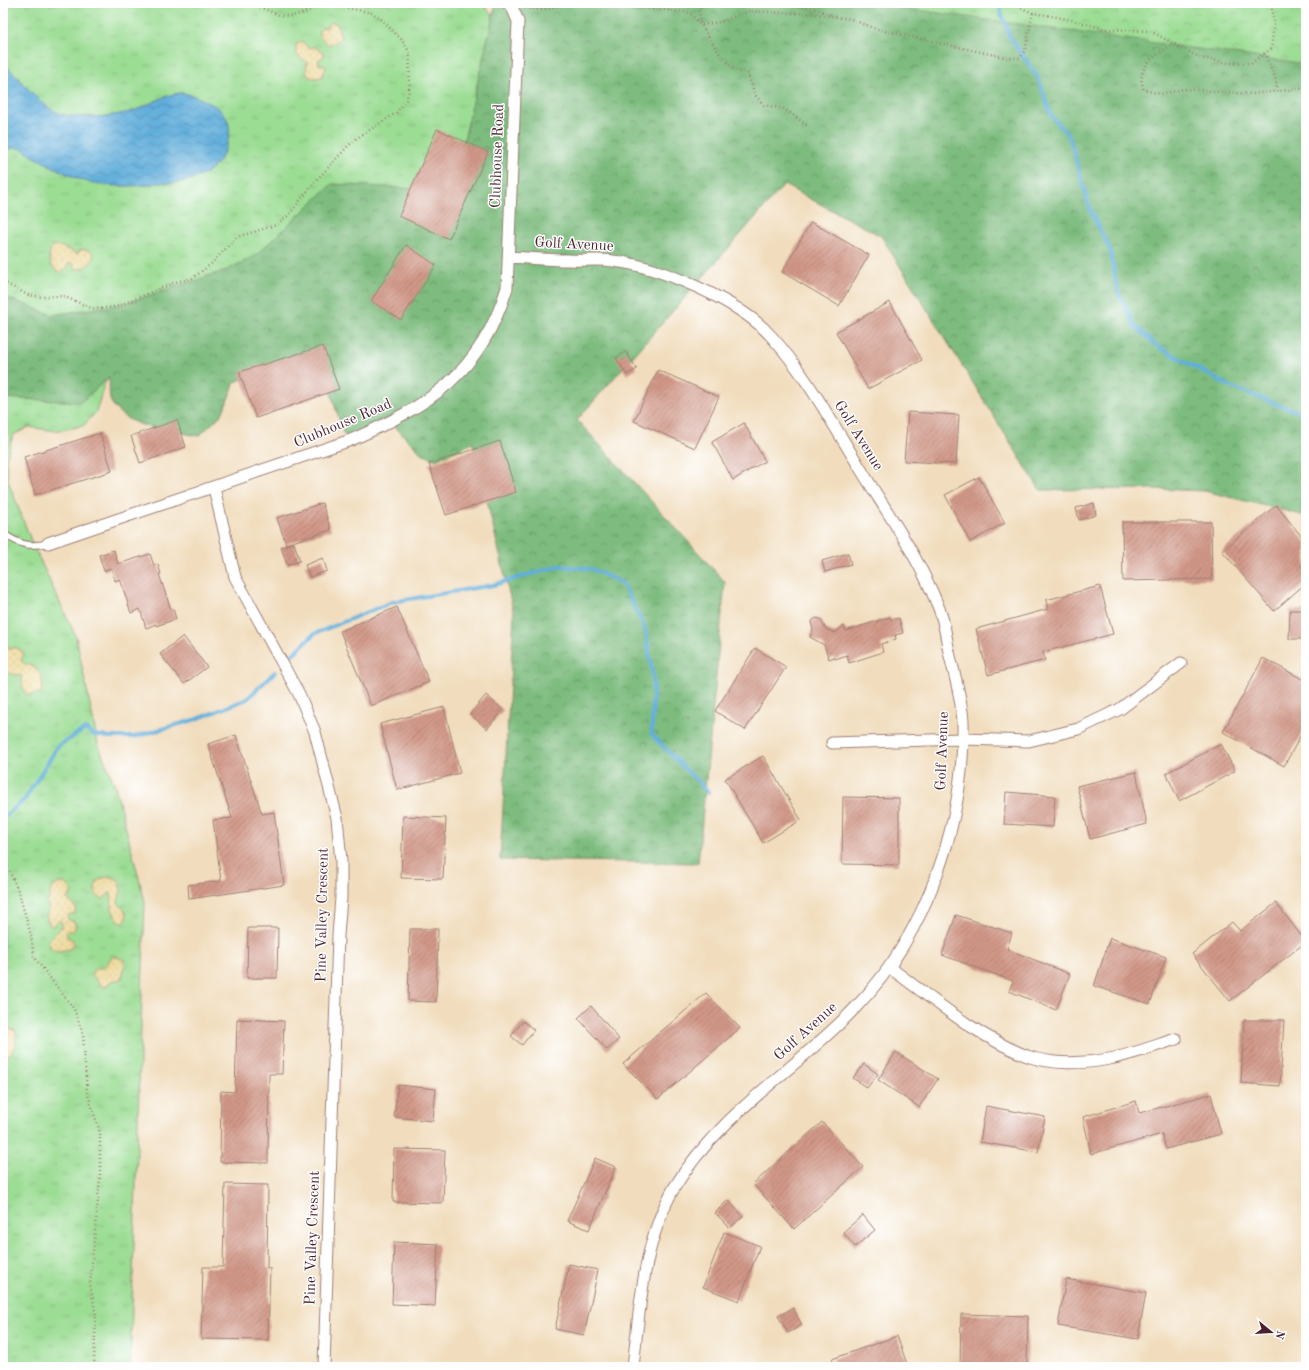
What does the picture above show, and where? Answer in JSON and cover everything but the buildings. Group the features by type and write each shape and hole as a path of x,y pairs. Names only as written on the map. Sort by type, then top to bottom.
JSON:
{"street":[{"name":"Clubhouse Road","path":"48,543 127,515 214,488 351,440 386,425 426,402 457,376 474,357 491,329 507,288 518,21 510,5"},
{"name":"Golf Avenue","path":"509,257 613,261 653,270 693,284 746,315 768,333 794,364 829,417 913,554 940,608 963,719 958,793 943,859 926,904 890,968 858,1006 822,1040 728,1120 698,1155 675,1188 660,1218 649,1251 637,1322 633,1367"},
{"name":"Pine Valley Crescent","path":"214,488 235,577 299,694 315,732 338,818 341,861 341,898 336,998 324,1367"},
{"path":"832,743 962,739 1029,741 1078,730 1120,709 1180,663"},
{"path":"890,968 958,1018 992,1039 1029,1056 1078,1063 1109,1059 1176,1039"}],"lane":[{"path":"3,533 22,544 38,545 48,543"}],"path":[{"path":"3,282 28,295 43,297 62,296 90,308 101,309 118,306 176,282 193,278 211,264 237,237 276,225 289,215 312,184 348,146 357,138 396,113 410,92 410,52 402,40 380,18 372,13 330,4 320,6 301,14 290,16 279,15 252,4 206,3"},
{"path":"510,5 541,10 573,3 689,12 701,25 721,56 733,69 748,74 755,95 764,105 785,109 810,127"},
{"path":"701,25 699,10 702,3"},
{"path":"775,3 816,9 833,17"},
{"path":"1010,3 1033,13 1068,19 1106,29 1150,31 1201,58 1228,63 1251,63 1271,49 1274,24 1271,3"},
{"path":"701,25 720,22 749,11 816,14 850,19 876,29 1008,58 1020,58 1025,50 1033,13"},
{"path":"1174,44 1158,53 1147,63 1142,71 1140,82 1144,90 1161,94 1183,88 1252,94 1306,88"},
{"path":"1264,54 1275,77 1278,92"},
{"path":"3,867 9,870 20,893 31,935 34,957 74,1008 83,1034 86,1092 100,1132 100,1177 90,1284 96,1316 95,1367"}],"green space":[{"path":"3,3 481,3 498,20 481,170 114,369 104,385 96,412 83,426 56,431 29,427 13,435 6,460 8,481 32,543 76,637 98,744 115,786 145,902 130,1367 3,1367"},
{"path":"496,3 1306,3 1306,516 1205,491 1155,489 1040,490 881,236 784,185 577,420 725,582 698,863 500,860 514,614 473,443 436,460 422,454 393,425 360,438 344,435 327,381 265,370 235,382 222,414 199,436 150,427 127,418 118,411 111,402 109,377 81,402 3,398 3,296 52,315 123,304 227,270 256,255 332,184 452,191"},
{"path":"867,3 1306,3 1306,64"}],"sand":[{"path":"332,22 337,24 341,36 338,41 329,45 319,36 319,31 323,27 327,28 328,24"},
{"path":"302,41 308,48 314,47 323,52 324,57 319,59 319,65 323,64 326,68 322,77 309,77 306,72 307,62 296,52 296,45"},
{"path":"56,245 76,254 82,249 90,251 93,254 94,259 84,268 75,269 73,263 68,264 67,269 58,272 51,264 49,258 51,248"},
{"path":"3,645 10,649 15,647 22,651 24,655 21,660 22,662 38,670 43,685 41,692 28,696 23,689 21,675 8,673 3,662"},
{"path":"109,876 119,880 121,891 118,902 127,916 124,922 118,921 112,909 111,893 103,899 97,896 95,891 98,880"},
{"path":"60,883 64,883 70,887 72,894 68,897 68,900 74,906 75,914 70,914 67,917 69,920 75,922 75,929 72,932 69,930 66,933 68,938 72,939 74,943 70,949 60,951 51,949 48,940 61,928 62,923 60,920 52,926 49,925 46,915 49,910 47,902 50,897 51,890"},
{"path":"112,957 118,957 125,961 122,979 111,981 106,987 103,987 91,974 96,968 104,968"},
{"path":"7,1028 15,1030 16,1036 14,1048 11,1054 8,1055 3,1053 3,1042 6,1041 6,1038 3,1035 3,1030"}],"water":[{"path":"3,63 48,107 64,115 82,117 109,116 136,110 164,97 181,93 189,94 218,108 226,117 229,136 225,149 219,161 213,168 209,172 198,177 174,183 129,186 102,185 76,178 20,148 12,148 3,152"}],"waterway":[{"path":"1004,3 1000,10 1010,37 1038,78 1051,115 1069,136 1090,209 1110,250 1118,293 1135,326 1157,346 1231,387 1306,415"},
{"path":"291,656 314,634 392,602 493,585 559,566 592,569 622,583 645,628 653,676 652,735 708,792"},
{"path":"3,818 25,799 58,746 85,729 94,735 108,737 134,737 197,719 247,699 275,672"}]}
